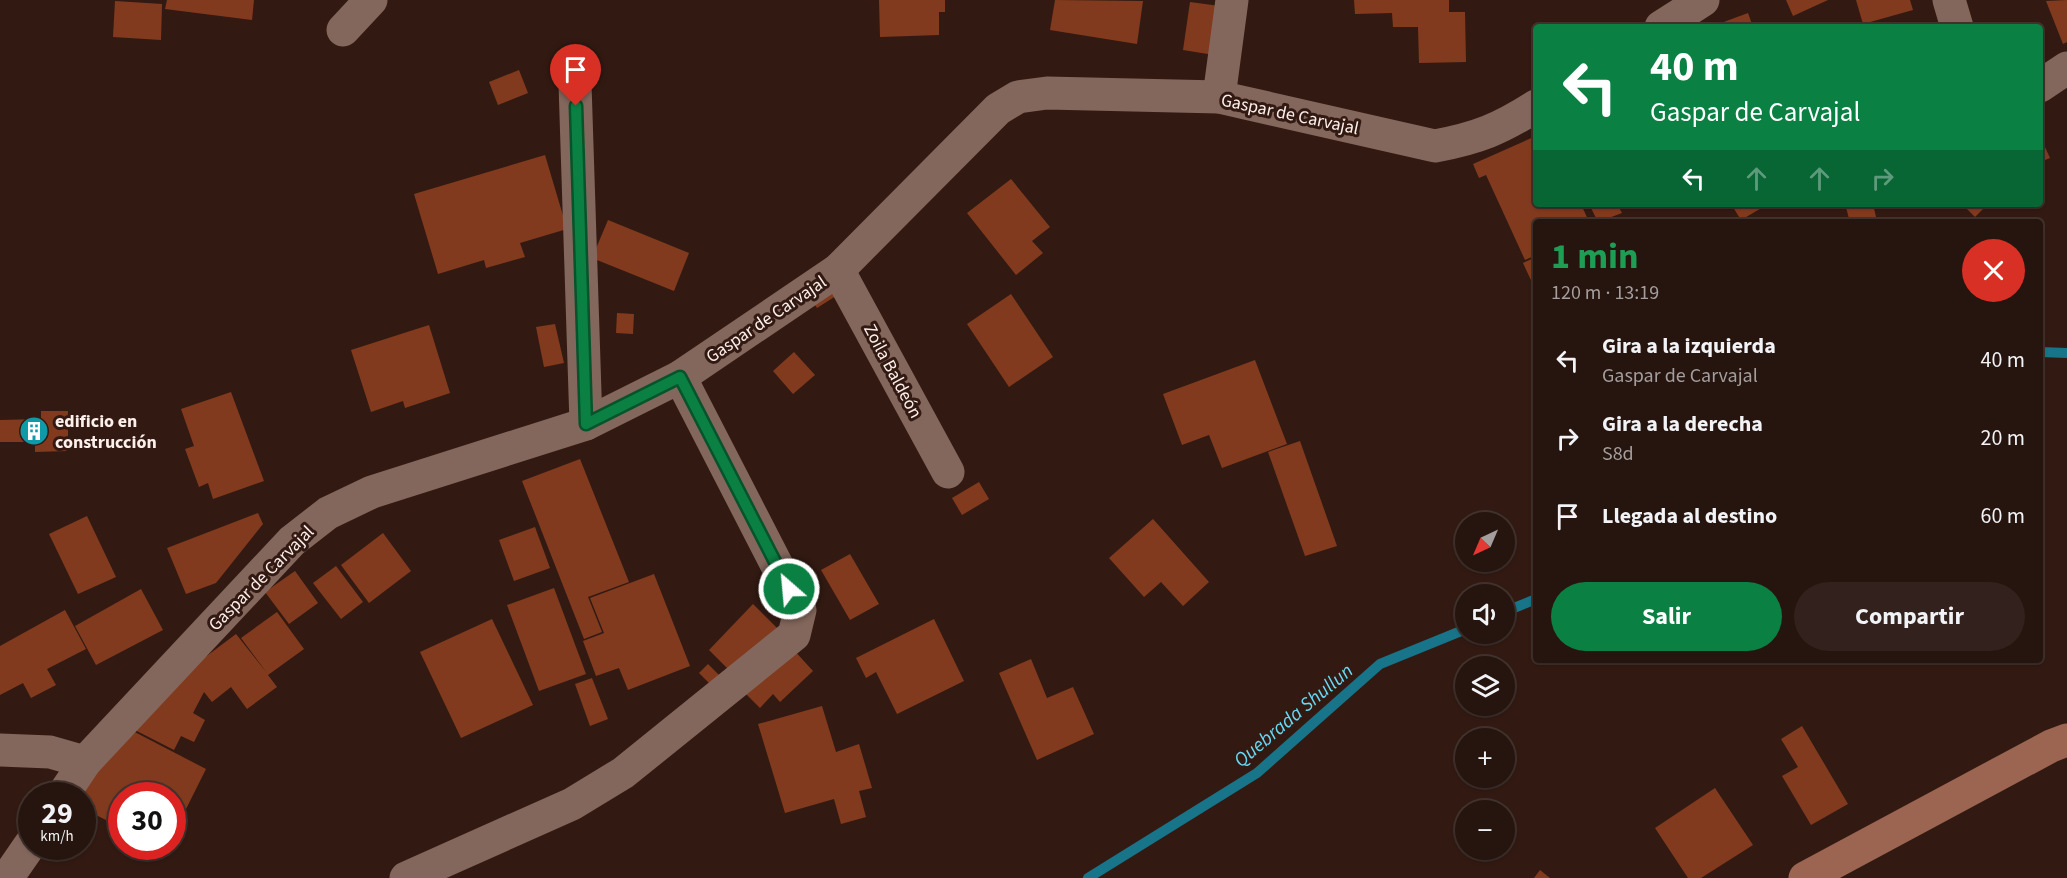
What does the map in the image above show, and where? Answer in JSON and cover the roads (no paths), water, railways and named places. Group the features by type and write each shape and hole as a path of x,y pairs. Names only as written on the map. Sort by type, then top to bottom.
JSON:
{"street":[{"path":"343,30 371,0"},
{"path":"1219,97 1232,0"},
{"path":"1666,24 1703,0"},
{"path":"1949,0 1956,24"},
{"path":"2043,84 2067,68"},
{"path":"575,84 586,424"},
{"name":"Gaspar de Carvajal","path":"72,782 86,762 292,541 328,513 372,492 586,424 680,377 838,270 998,109 1018,97 1047,93 1219,97 1436,146 1470,140 1502,128 1533,108"},
{"name":"Zoila Baldeón","path":"838,270 948,472"},
{"path":"406,878 572,804 622,773 794,635 800,610 680,377"},
{"path":"1805,878 2051,746 2067,740"},
{"path":"0,750 50,752 86,762"},
{"path":"7,878 20,860"}],"waterway":[{"name":"Quebrada Shullun","path":"2043,352 2067,353"},
{"name":"Quebrada Shullun","path":"1515,608 1533,600"},
{"name":"Quebrada Shullun","path":"1088,878 1257,773 1380,664 1455,633"}],"place":[{"name":"edificio en construcción","path":"34,431"}]}
